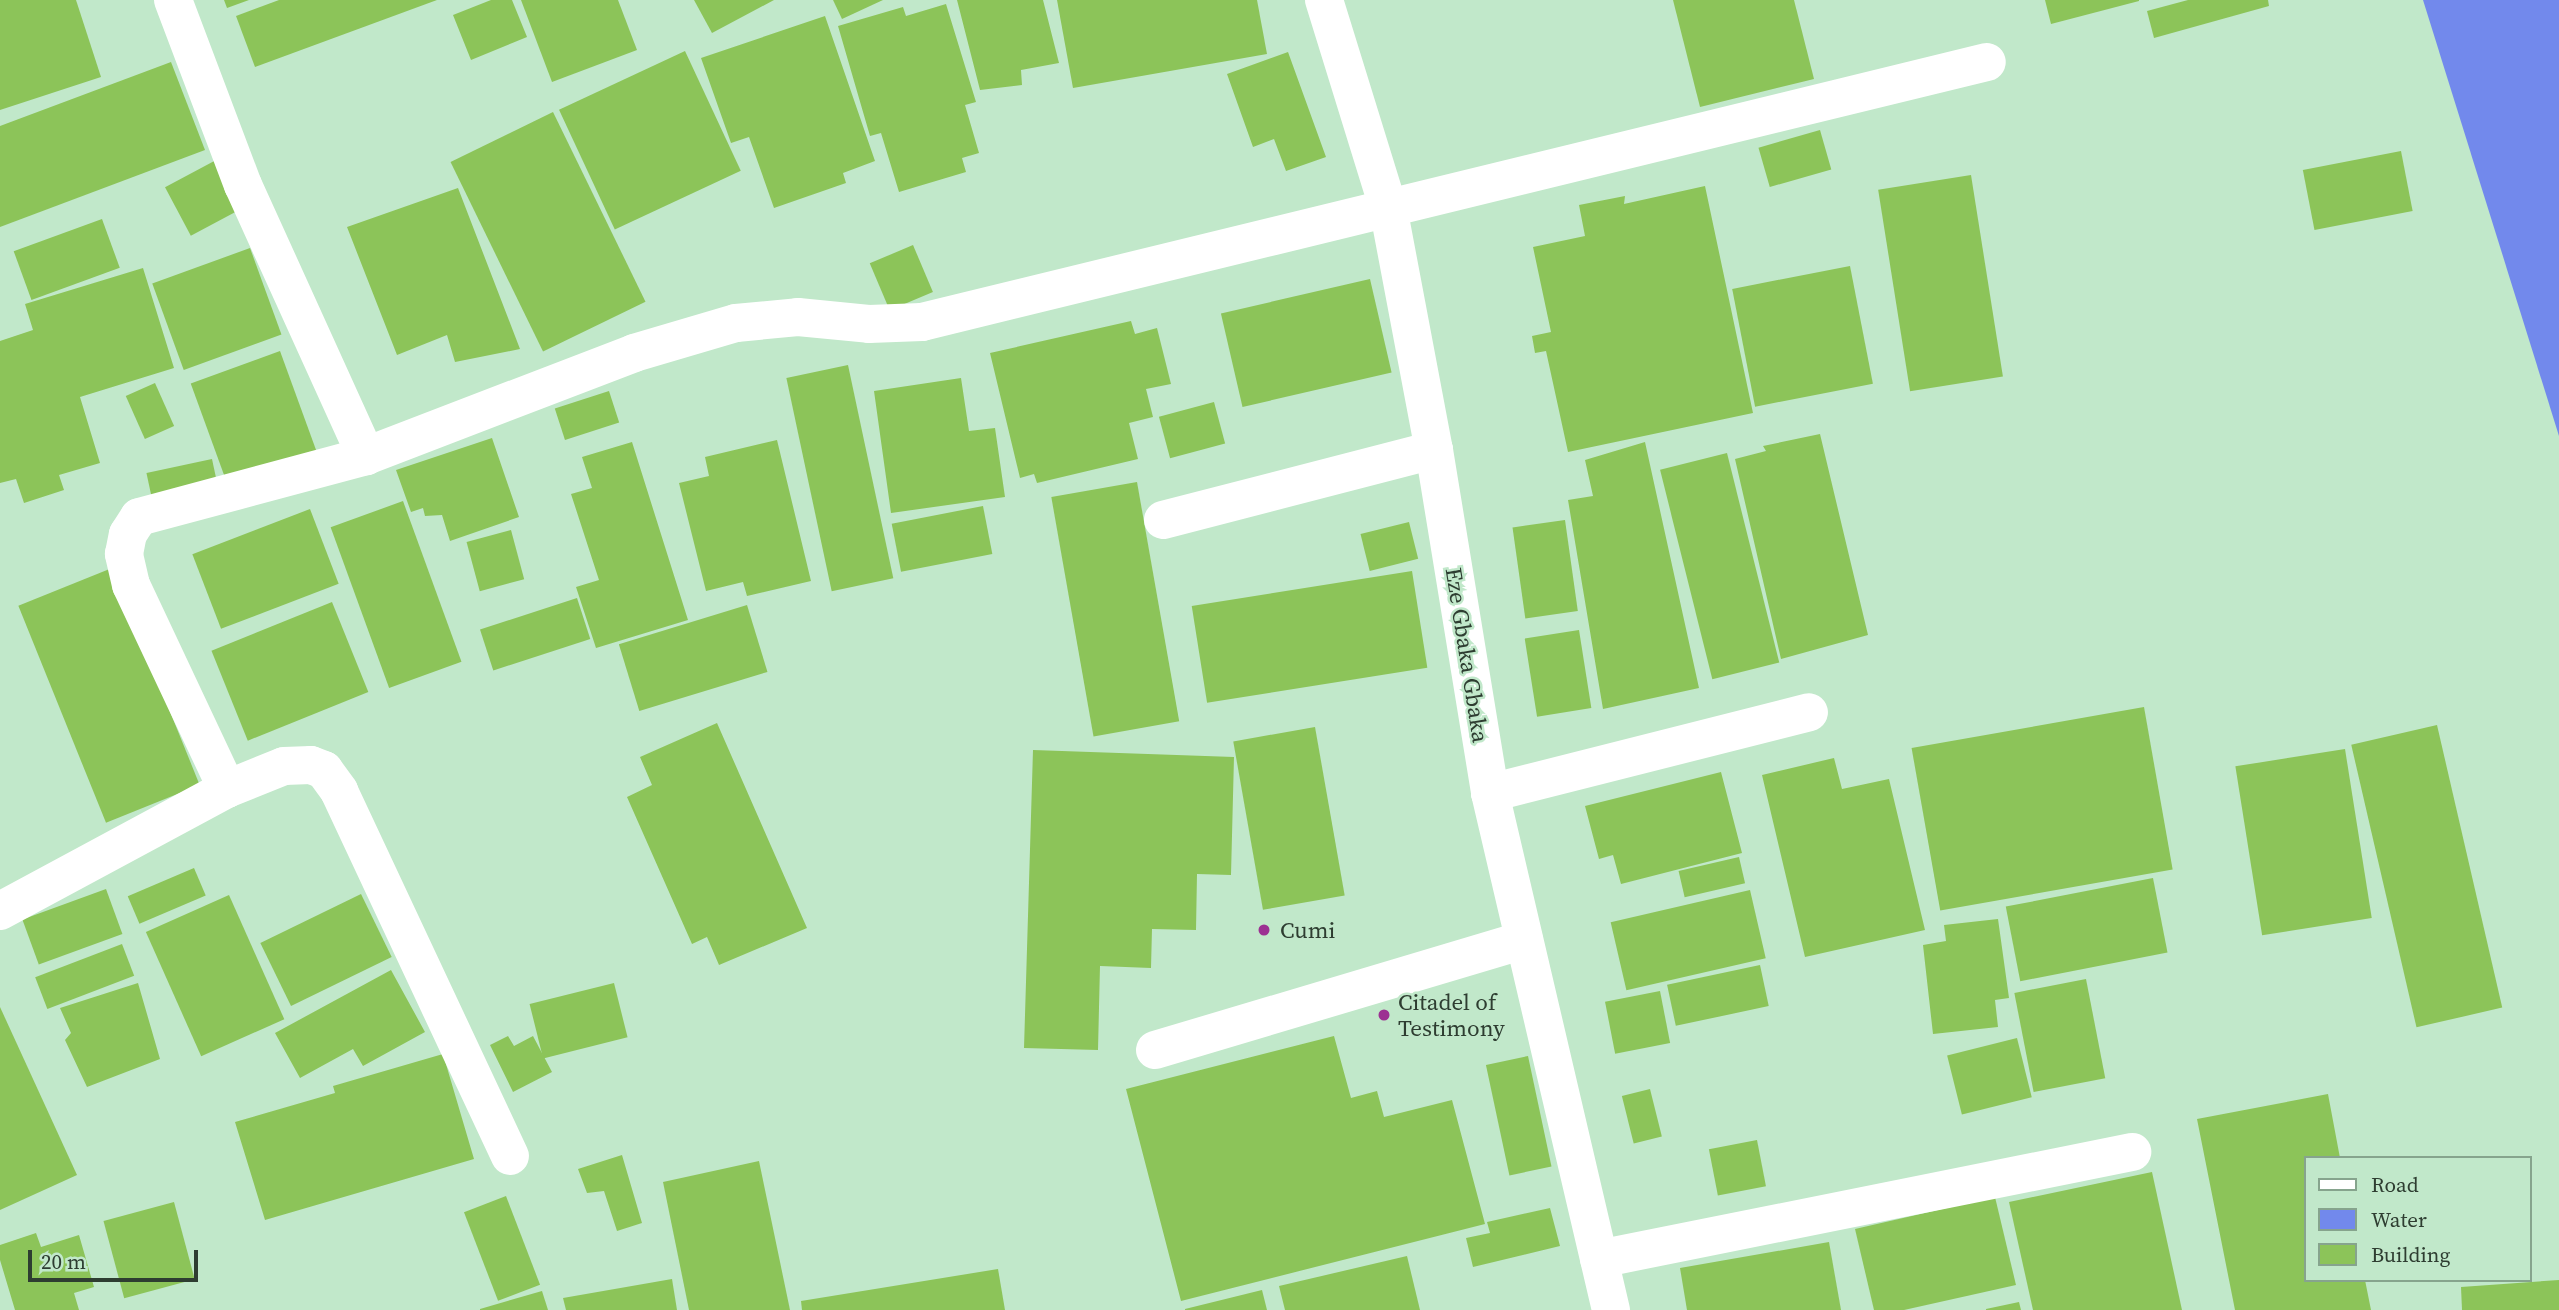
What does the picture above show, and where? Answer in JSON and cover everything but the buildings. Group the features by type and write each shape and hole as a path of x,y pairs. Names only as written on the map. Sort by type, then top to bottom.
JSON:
{"street":[{"path":"173,0 243,185 366,456"},
{"name":"Eze Gbaka Gbaka","path":"1324,0 1388,207 1434,450 1490,793 1611,1310"},
{"path":"227,789 131,585 124,554 128,534 139,517 366,456 634,353 736,323 798,317 869,324 922,322 1987,62"},
{"path":"1163,520 1434,450"},
{"path":"1490,793 1809,712"},
{"path":"0,911 227,789 284,766 311,765 324,770 339,790 510,1156"},
{"path":"1155,1050 1524,940"},
{"path":"1599,1259 2132,1152"}],"water":[{"path":"2423,0 2559,0 2559,436"}],"place":[{"name":"Cumi","path":"1264,930"},
{"name":"Citadel of Testimony","path":"1384,1015"}]}
